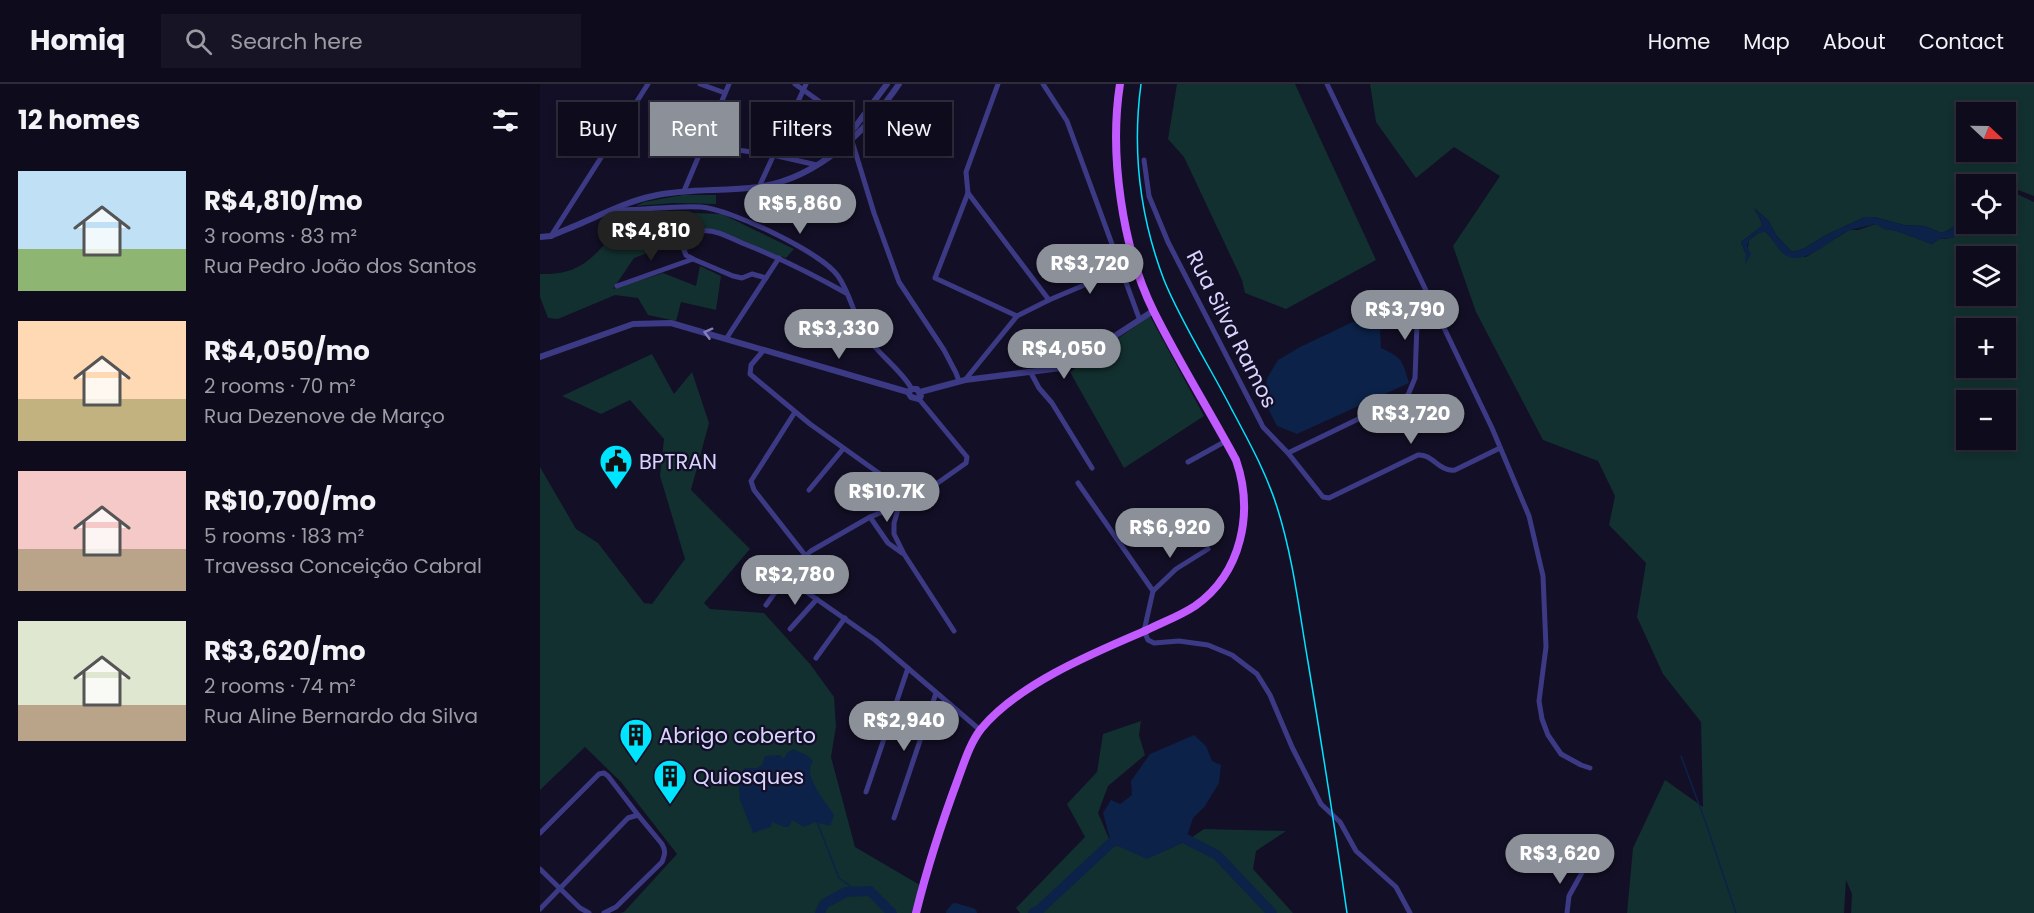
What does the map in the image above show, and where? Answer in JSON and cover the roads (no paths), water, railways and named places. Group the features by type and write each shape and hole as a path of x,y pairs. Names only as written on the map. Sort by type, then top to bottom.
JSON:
{"main road":[{"path":"917,909 949,803 968,753 980,730 1031,686 1195,606 1217,586 1231,565 1241,540 1245,512 1241,476 1236,460 1154,311 1134,258 1125,220 1119,178 1117,135 1120,84"}],"street":[{"path":"551,236 648,84"},
{"path":"700,84 725,93"},
{"path":"721,102 729,84"},
{"path":"795,84 805,86 855,127"},
{"path":"819,164 855,127 887,84"},
{"path":"853,136 878,111 899,84"},
{"path":"998,84 966,172 968,193 935,278 1017,316"},
{"path":"1042,84 1067,121 1139,318"},
{"path":"1327,84 1492,428 1529,516 1543,576 1546,647 1539,701 1542,719 1548,735 1562,754 1590,768"},
{"path":"798,102 805,86"},
{"path":"853,144 895,274 906,296 962,380"},
{"path":"684,190 698,156"},
{"path":"759,188 773,156"},
{"path":"778,156 819,164"},
{"path":"540,237 551,236 639,199 684,190 759,188 792,178 819,164 829,156"},
{"name":"Rua Silva Ramos","path":"1144,160 1149,195 1168,242 1263,427 1288,453 1323,497 1329,498 1418,455 1426,456 1443,469 1450,471 1500,448"},
{"path":"968,193 1049,300"},
{"path":"612,210 687,206 714,208 784,240 829,266 838,275 864,332 876,349 900,372 911,397 962,380 1054,370 1070,365 1139,318 1154,311"},
{"path":"766,278 753,274 742,278 733,276 693,259 686,255 684,250 690,238 702,231 723,235 779,258 846,293"},
{"path":"726,339 779,258"},
{"path":"617,286 693,259"},
{"path":"962,380 1017,316 1122,269"},
{"path":"1288,453 1408,395 1415,378 1417,324 1431,302"},
{"path":"540,357 633,324 671,324 910,391"},
{"path":"763,351 751,365 750,374 843,449 915,499"},
{"path":"1031,373 1092,468"},
{"path":"766,605 785,577 805,555 870,517 915,499 966,463 968,459 919,396"},
{"path":"795,412 751,481 754,490 805,555"},
{"path":"1188,462 1226,441"},
{"path":"809,490 843,449"},
{"path":"1078,483 1153,591"},
{"path":"898,506 894,534 904,554 954,631"},
{"path":"870,517 888,543 904,554"},
{"path":"1208,549 1176,569 1153,591 1144,631 1148,640 1151,642 1192,642 1221,650 1257,674 1321,804 1340,822 1356,851 1396,888 1410,913"},
{"path":"785,577 845,618 980,730"},
{"path":"790,629 816,599"},
{"path":"816,658 845,618"},
{"path":"866,792 908,668"},
{"path":"894,818 936,693"},
{"path":"540,832 599,774 604,773 662,844 665,849 662,862 616,907 604,913"},
{"path":"540,909 628,818 638,815"},
{"path":"1567,913 1569,896 1585,863"},
{"path":"540,869 580,908 589,913"}],"water":[{"path":"1753,208 1768,220 1776,235 1792,252 1803,249 1826,235 1865,217 1904,225 1924,226 1942,233 1950,230 1956,222 1957,234 1954,238 1939,239 1932,244 1875,224 1848,231 1817,251 1800,258 1792,258 1784,254 1766,232 1763,232 1754,236 1748,243 1751,254 1745,265 1746,254 1741,242 1762,226"},
{"path":"1397,301 1409,308 1389,321 1380,331 1381,348 1398,357 1409,383 1297,434 1277,426 1264,401 1267,378 1278,360 1300,347"},
{"path":"1194,735 1206,746 1212,761 1221,765 1219,783 1205,806 1193,818 1185,842 1147,859 1111,843 1103,813 1111,800 1120,804 1132,795 1131,781 1150,754"},
{"path":"793,749 813,761 810,767 812,781 834,815 830,826 815,822 804,827 792,820 789,827 772,822 771,827 753,833 740,800 738,776 742,775 744,768 757,768 762,765 765,756 780,755 784,759"}],"waterway":[{"path":"1681,756 1736,913"},
{"path":"817,822 839,878 857,891"},
{"path":"1174,833 1217,855 1272,913"},
{"path":"1033,913 1111,843 1124,837"},
{"path":"820,913 824,904 846,892 870,891 892,913"},
{"path":"951,913 955,908 972,913"}],"tram line":[{"path":"1141,84 1137,134 1140,184 1156,256 1179,312 1262,469 1273,494 1287,545 1347,913"}],"place":[{"name":"BPTRAN","path":"616,490"},
{"name":"Abrigo coberto","path":"636,764"},
{"name":"Quiosques","path":"670,805"}]}
